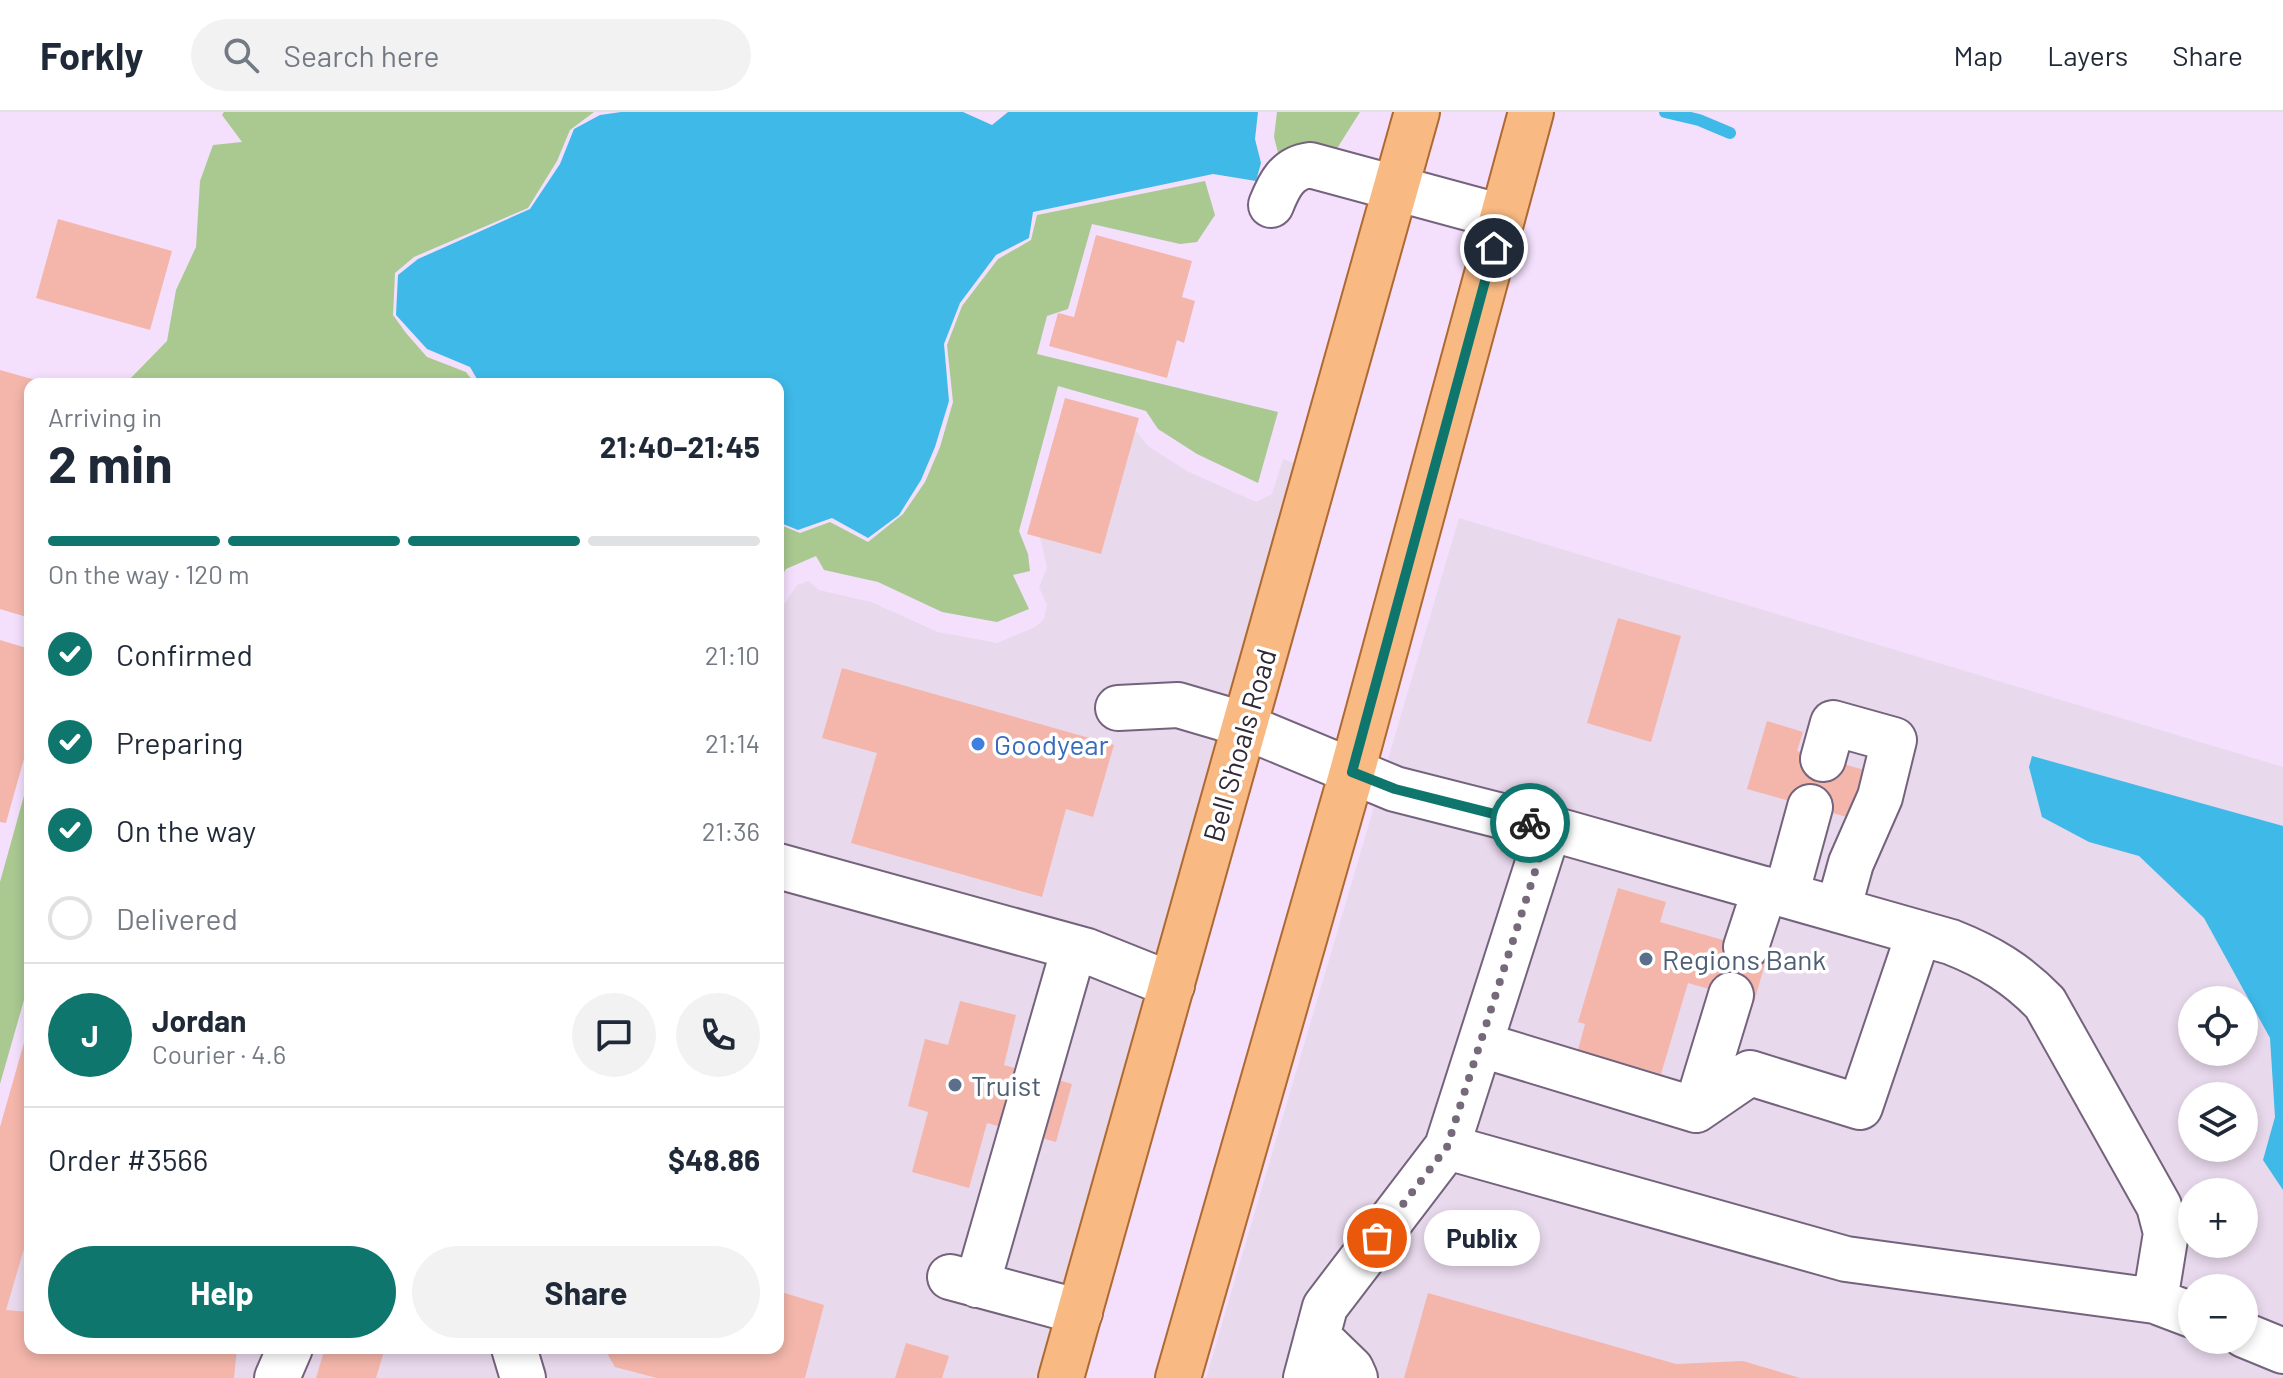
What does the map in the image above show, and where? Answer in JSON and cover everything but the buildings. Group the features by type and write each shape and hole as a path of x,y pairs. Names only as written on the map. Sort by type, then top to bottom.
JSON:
{"main road":[{"name":"Bell Shoals Road","path":"1061,1378 1417,112"},
{"path":"1178,1378 1352,772 1531,112"}],"lane":[{"path":"1271,205 1286,176 1298,167 1327,168 1502,217"},
{"path":"1118,708 1178,705 1244,727 1395,789 1549,828 1776,892 1990,957 2022,979 2045,1003 2062,1028 2159,1206 2166,1233 2174,1308 1846,1259 1447,1147"},
{"path":"1828,741 1894,740 1880,797 1851,863 1838,910"},
{"path":"1746,947 1776,892 1810,807"},
{"path":"1306,1378 1325,1307 1447,1147 1549,828"},
{"path":"784,868 1074,948 1172,985"},
{"path":"1696,1110 1750,1073 1860,1107 1919,933"},
{"path":"1074,948 964,1281 1080,1312"},
{"path":"1696,1110 1731,995"},
{"path":"1482,1045 1696,1110"},
{"path":"1317,1336 1351,1369 1355,1378"},
{"path":"2258,1341 2283,1351"},
{"path":"277,1378 287,1354"},
{"path":"516,1354 523,1378"}],"shaded area":[{"path":"1134,429 1148,446 1187,471 1256,502 1272,494 1283,459 1326,475 1063,1378 0,1378 0,1150 24,1066 24,1354 784,1354 784,605 797,585 808,581 819,590 871,602 938,632 997,643 1035,627 1044,619 1047,605 1039,587 1047,567 1038,529"},
{"path":"1459,518 2283,767 2283,1378 1206,1378"}],"green space":[{"path":"224,112 594,112 570,130 557,161 528,208 414,257 395,273 393,315 427,357 466,372 470,378 131,378 167,341 176,290 196,247 200,181 213,145 242,142 222,115"},
{"path":"1277,112 1360,112 1331,158 1278,153 1274,137"},
{"path":"1205,181 1215,215 1197,242 1180,244 1092,224 1068,309 1047,316 1037,354 1278,412 1258,483 1197,454 1158,429 1146,411 1058,386 1019,531 1028,554 1030,571 1013,575 1029,609 997,622 942,612 878,582 824,570 816,556 784,572 784,526 800,533 830,522 868,542 903,514 925,482 940,447 953,402 947,345 962,306 998,259 1031,240 1037,215"},
{"path":"24,796 24,1000 0,1084 0,882"}],"water":[{"path":"621,112 963,112 992,125 1008,112 1258,112 1255,139 1261,163 1256,181 1213,174 1033,212 1029,238 996,255 960,303 944,344 949,401 935,447 921,480 899,515 868,538 832,518 798,530 784,524 784,378 476,378 470,367 427,349 396,315 398,275 418,259 530,209 560,164 574,129 600,115"},
{"path":"2032,756 2283,826 2283,1190 2263,1160 2275,1117 2270,1038 2258,1016 2258,986 2241,986 2204,918 2139,856 2089,842 2042,817 2029,767"}],"waterway":[{"path":"1665,112 1699,120 1730,133"}],"way so far":[{"path":"1377,1238 1447,1147 1549,828 1530,823"}],"place":[{"name":"Goodyear","path":"978,744"},
{"name":"Regions Bank","path":"1646,959"},
{"name":"Truist","path":"955,1085"},
{"name":"Publix","path":"1377,1238"}],"route":[{"path":"1494,248 1352,772 1395,789 1530,823"}]}
